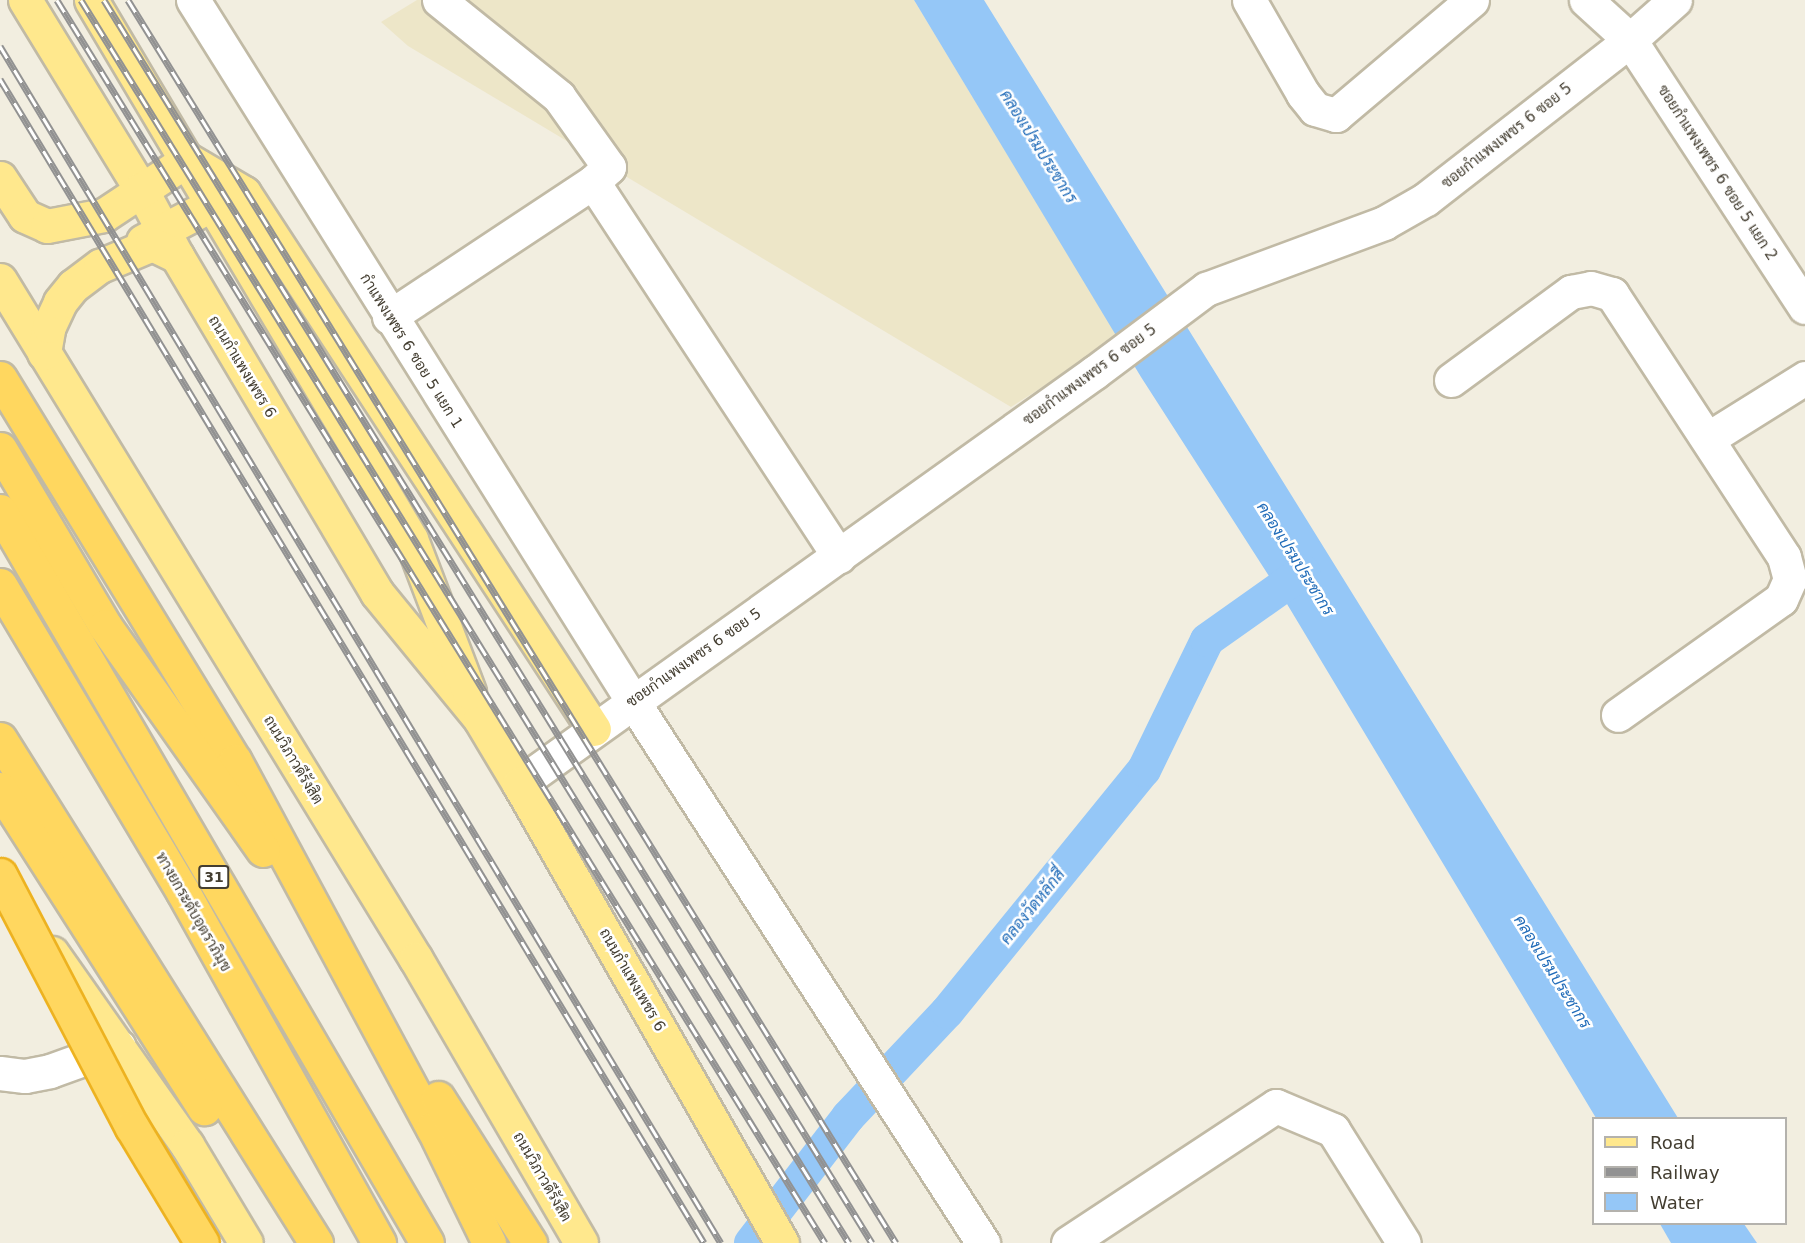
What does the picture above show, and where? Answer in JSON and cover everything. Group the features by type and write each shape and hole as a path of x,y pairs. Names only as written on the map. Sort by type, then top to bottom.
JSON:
{"highway":[{"path":"0,378 235,760 433,1128 489,1243"},
{"path":"0,449 105,626 444,1107 530,1243"},
{"name":"31","path":"0,510 427,1243"},
{"name":"ทางยกระดับอุตราภิมุข","path":"0,585 183,892 379,1243"},
{"path":"0,739 316,1243"},
{"path":"0,789 291,1243"},
{"path":"0,875 132,1127 202,1243"}],"main road":[{"name":"ถนนกำแพงเพชร 6","path":"25,0 141,189 170,243 377,593 480,719 782,1243"},
{"name":"ถนนกำแพงเพชร 6","path":"91,0 411,539 480,719"},
{"path":"0,178 25,216 47,226 104,215 187,159 244,193 594,729"},
{"path":"44,352 60,302 74,286 126,252 152,244 170,243 213,204"},
{"name":"ถนนวิภาวดีรังสิต","path":"0,280 416,959 581,1243"},
{"path":"0,881 187,1145 246,1243"}],"street":[{"name":"กำแพงเพชร 6 ซอย 5 แยก 1","path":"193,0 389,317 632,700 983,1243"},
{"path":"389,317 593,182 609,167 559,98 439,0"},
{"path":"1249,0 1303,94 1315,109 1336,115 1472,0"},
{"name":"ซอยกำแพงเพชร 6 ซอย 5 แยก 2","path":"1586,0 1630,40 1805,307"},
{"name":"ซอยกำแพงเพชร 6 ซอย 5","path":"519,784 632,700 839,557 1206,289 1384,223 1426,200 1630,40 1675,0"},
{"path":"593,182 839,557"},
{"path":"1451,380 1571,292 1591,288 1612,294 1709,438 1784,557 1790,579 1781,599 1618,715"},
{"path":"1709,438 1805,378"},
{"path":"0,1073 25,1076 50,1071 119,1046"},
{"path":"1069,1243 1276,1106 1333,1130 1404,1243"}],"shaded area":[{"path":"417,0 914,0 1119,339 1011,407 408,46 381,22"}],"water":[{"name":"คลองเปรมประชากร","path":"914,0 984,0 1677,1117 1595,1117 1287,604 1141,377"},
{"path":"1661,1225 1745,1225 1757,1243 1671,1243"}],"waterway":[{"name":"คลองวัดหลักสี่","path":"751,1243 848,1117 947,1012 1144,770 1207,640 1303,572"}],"railway":[{"path":"57,0 825,1243"},
{"path":"81,0 849,1243"},
{"path":"104,0 872,1243"},
{"path":"128,0 896,1243"},
{"path":"0,46 721,1243"},
{"path":"0,79 704,1243"}]}
